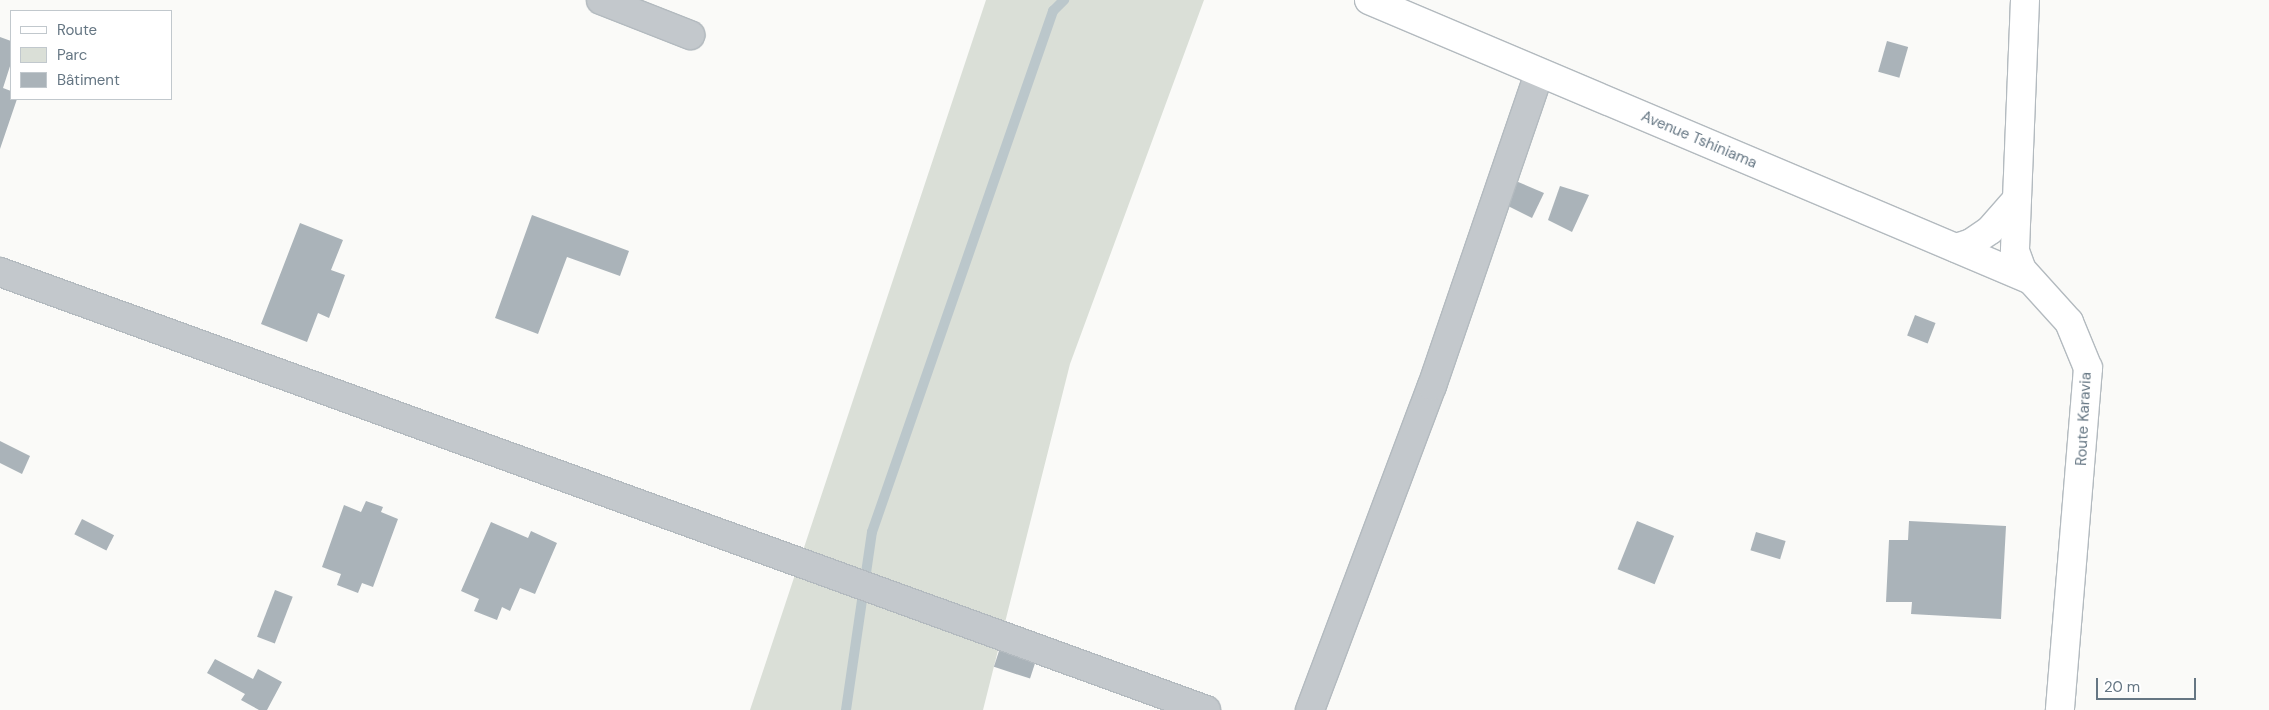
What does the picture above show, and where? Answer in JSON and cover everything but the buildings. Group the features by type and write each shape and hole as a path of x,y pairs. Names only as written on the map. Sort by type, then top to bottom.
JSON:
{"street":[{"path":"602,0 690,35"},
{"name":"Avenue Tshiniama","path":"1369,0 2030,279"},
{"name":"Route Karavia","path":"2025,0 2015,251 2030,279 2069,322 2088,368 2060,710"},
{"path":"1310,710 1432,386 1539,73"},
{"path":"1956,248 1971,243 1990,230 2017,199"},
{"path":"0,272 1206,710"}],"green space":[{"path":"986,0 1204,0 1070,364 983,710 750,710"}],"waterway":[{"path":"846,710 872,532 1053,11 1064,0"}]}
